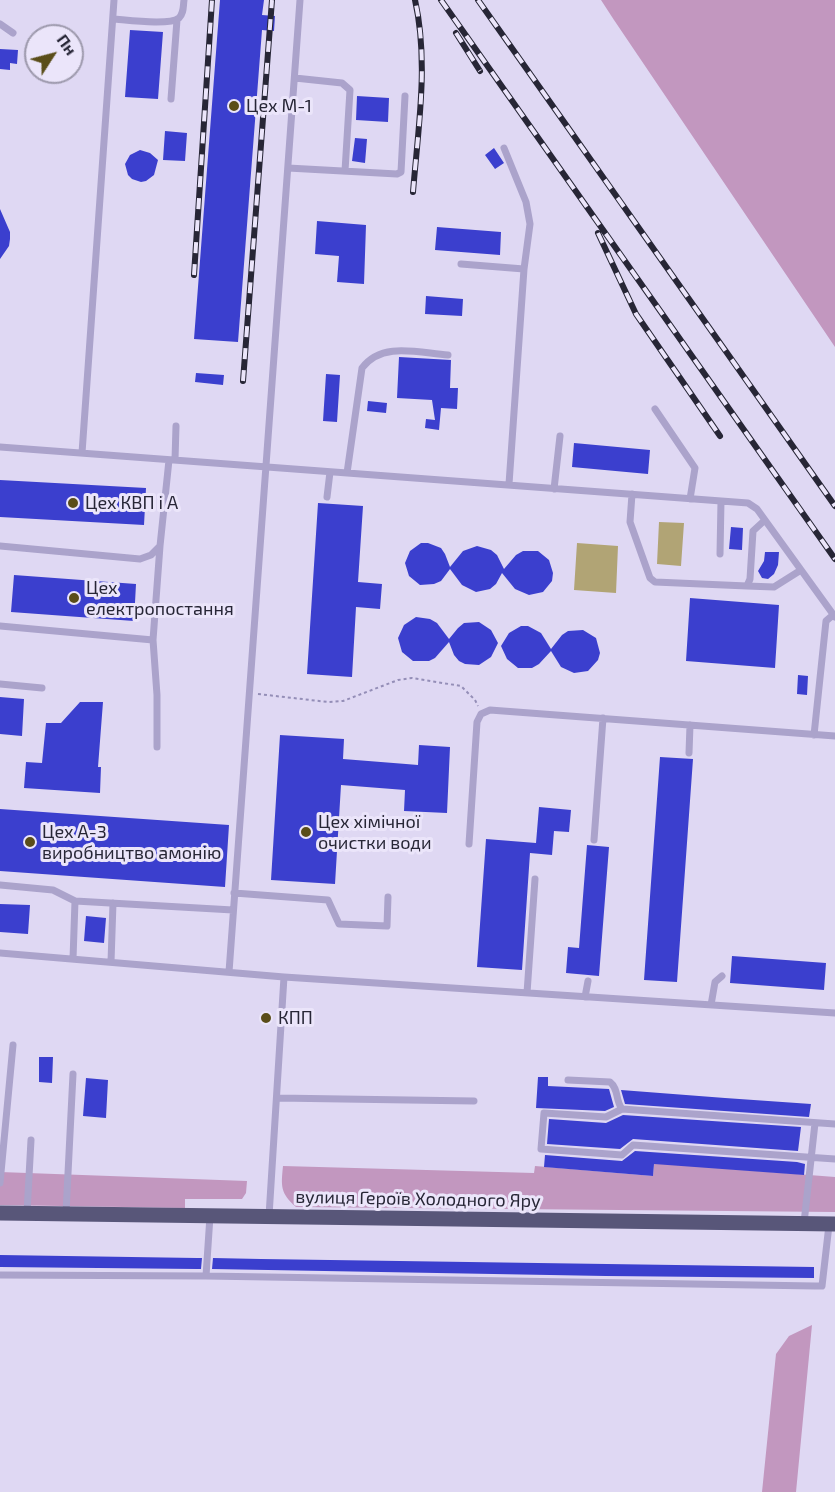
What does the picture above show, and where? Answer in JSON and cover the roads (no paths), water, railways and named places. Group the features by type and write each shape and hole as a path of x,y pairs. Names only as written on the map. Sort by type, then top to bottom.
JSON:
{"main road":[{"name":"вулиця Героїв Холодного Яру","path":"0,1213 832,1223"}],"lane":[{"path":"82,453 114,0"},
{"path":"171,99 177,20 183,12 183,0"},
{"path":"229,972 300,0"},
{"path":"113,19 168,22 177,20"},
{"path":"0,24 14,33"},
{"path":"295,78 342,83 350,90 345,171"},
{"path":"288,168 397,174 401,172 405,96"},
{"path":"504,148 526,202 530,224 524,269 509,484"},
{"path":"461,264 524,269"},
{"path":"347,473 362,368 368,360 388,350 448,355"},
{"path":"655,408 695,468 690,499"},
{"path":"157,747 157,695 153,640 160,546 176,426"},
{"path":"554,489 560,436"},
{"path":"0,447 748,503 757,509 834,616 826,621 814,735"},
{"path":"327,497 330,472"},
{"path":"632,494 630,522 650,578 655,582 774,587 801,570"},
{"path":"720,554 721,501"},
{"path":"747,586 753,531 765,520"},
{"path":"0,546 140,559 152,555 160,546"},
{"path":"0,626 153,640"},
{"path":"0,684 42,688"},
{"path":"469,844 477,722 481,714 490,710 835,736"},
{"path":"594,840 603,718"},
{"path":"689,753 690,725"},
{"path":"527,993 535,879"},
{"path":"0,885 53,890 75,902 233,910"},
{"path":"234,893 328,900 339,924 387,926 388,897"},
{"path":"73,959 75,902"},
{"path":"111,962 113,903"},
{"path":"0,953 284,976 835,1013"},
{"path":"269,1217 284,976"},
{"path":"711,1005 715,982 722,976"},
{"path":"585,997 588,981"},
{"path":"0,1184 14,1045"},
{"path":"66,1213 73,1074"},
{"path":"568,1080 610,1082 616,1089 622,1109"},
{"path":"277,1098 474,1101"},
{"path":"835,1124 622,1109 606,1117 544,1113 541,1149 622,1155 633,1145 835,1159"},
{"path":"804,1223 815,1123"},
{"path":"27,1213 31,1140"},
{"path":"206,1276 210,1216"},
{"path":"0,1275 822,1286 832,1223"}],"railway":[{"path":"194,275 212,0"},
{"path":"243,381 272,0"},
{"path":"413,192 422,71 415,0"},
{"path":"441,0 835,559"},
{"path":"478,0 835,506"},
{"path":"456,33 480,71"},
{"path":"598,233 636,314 720,436"}],"place":[{"name":"Цех М-1","path":"234,106"},
{"name":"Цех КВП і А","path":"73,503"},
{"name":"Цех електропостання","path":"74,598"},
{"name":"Цех хімічної очистки води","path":"306,832"},
{"name":"Цех А-3 виробництво амонію","path":"30,842"},
{"name":"КПП","path":"266,1018"}]}
